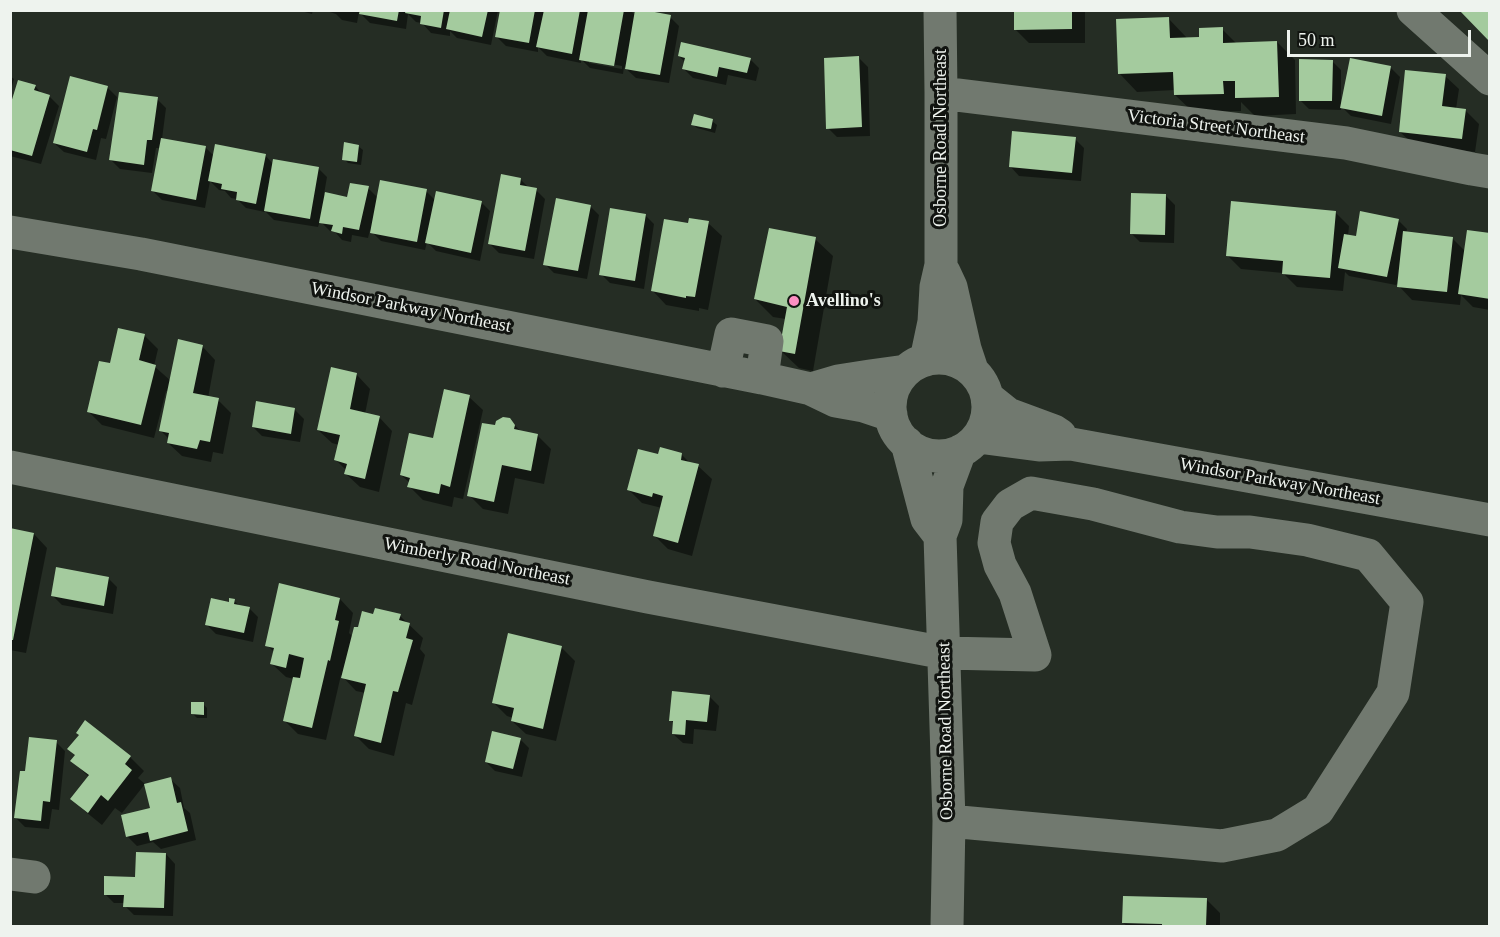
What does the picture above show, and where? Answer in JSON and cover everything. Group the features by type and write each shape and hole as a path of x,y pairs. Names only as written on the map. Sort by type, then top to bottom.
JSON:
{"street":[{"path":"1413,10 1490,79"},
{"name":"Osborne Road Northeast","path":"916,365 934,322 936,287 941,265 942,93 931,12"},
{"name":"Victoria Street Northeast","path":"942,93 1346,142 1490,172"},
{"name":"Windsor Parkway Northeast","path":"10,232 152,257 812,389 836,401 864,406 899,429"},
{"name":"Osborne Road Northeast","path":"941,265 951,287 972,370"},
{"path":"942,358 958,362 972,370 983,383 988,398 988,414 983,429 969,444 945,456 928,455 914,449 899,429 890,409 892,392 900,378 916,365 942,358"},
{"name":"Windsor Parkway Northeast","path":"812,389 838,381 916,365"},
{"name":"Windsor Parkway Northeast","path":"988,398 1008,414 1054,431 1071,444"},
{"name":"Osborne Road Northeast","path":"899,429 927,519 940,536"},
{"name":"Osborne Road Northeast","path":"947,927 949,821 940,536 946,520 947,486 969,444"},
{"name":"Windsor Parkway Northeast","path":"969,444 1071,444 1490,520"},
{"name":"Wimberly Road Northeast","path":"10,467 648,597 945,653 1035,655 1015,593 1000,565 994,543 997,522 1010,505 1031,494 1093,504 1180,526 1217,532 1250,532 1307,540 1368,555 1407,602 1393,693 1318,810 1277,836 1222,846 949,821"}],"building":[{"path":"360,10 399,10 397,21 359,14"},
{"path":"406,10 444,10 441,28 420,24 421,16 405,13"},
{"path":"450,10 488,10 482,37 446,29"},
{"path":"500,10 535,10 529,43 495,37"},
{"path":"544,10 580,10 572,54 536,47"},
{"path":"588,10 624,10 614,66 579,60"},
{"path":"635,10 671,15 660,75 625,69"},
{"path":"1014,10 1072,10 1072,29 1014,30"},
{"path":"1459,10 1490,10 1490,42"},
{"path":"1169,17 1170,38 1199,37 1199,28 1223,27 1223,43 1277,41 1279,97 1235,98 1235,81 1223,81 1224,94 1174,95 1173,72 1118,74 1116,19"},
{"path":"681,42 751,58 747,73 719,67 717,77 682,69 685,58 678,56"},
{"path":"859,56 862,127 826,129 824,58"},
{"path":"1350,58 1391,66 1382,116 1340,108"},
{"path":"1299,59 1333,60 1332,101 1299,101"},
{"path":"1405,70 1446,74 1442,106 1466,109 1462,139 1399,132"},
{"path":"70,76 108,86 97,130 93,129 87,152 53,143"},
{"path":"18,80 36,85 34,90 50,95 32,156 10,150 10,106"},
{"path":"119,92 158,97 152,140 147,140 144,165 109,160"},
{"path":"694,114 713,119 711,129 691,125"},
{"path":"1012,131 1076,137 1072,173 1009,167"},
{"path":"161,138 206,146 196,200 151,191"},
{"path":"344,142 359,145 357,162 342,160"},
{"path":"215,144 266,154 256,204 236,200 237,192 221,189 222,184 208,181"},
{"path":"273,159 319,167 310,219 264,211"},
{"path":"501,174 521,178 520,185 537,188 525,251 488,244"},
{"path":"380,180 427,189 417,242 370,233"},
{"path":"350,183 369,186 359,230 343,227 342,234 331,231 333,225 319,223 325,192 347,197"},
{"path":"436,191 482,201 471,253 425,243"},
{"path":"1131,193 1166,194 1165,235 1130,234"},
{"path":"556,198 591,205 578,271 543,265"},
{"path":"1231,201 1336,211 1330,278 1282,274 1283,261 1226,256"},
{"path":"610,208 646,214 635,281 599,275"},
{"path":"1360,211 1399,219 1387,277 1338,268 1344,234 1356,236"},
{"path":"689,218 709,221 695,297 686,296 686,298 651,291 664,219 688,223"},
{"path":"769,228 816,237 795,354 779,351 787,307 754,299"},
{"path":"1467,230 1490,233 1490,299 1458,294"},
{"path":"1403,231 1453,237 1447,292 1397,287"},
{"path":"118,328 145,334 139,360 156,365 141,425 87,412 99,361 110,363"},
{"path":"178,339 203,345 193,393 219,398 210,442 200,440 197,449 167,443 169,433 159,431"},
{"path":"331,367 357,373 350,409 380,416 365,479 344,474 347,464 334,460 340,435 317,430"},
{"path":"444,389 470,395 450,487 441,484 439,494 407,487 410,478 400,475 409,433 433,438"},
{"path":"256,401 295,408 291,434 252,427"},
{"path":"503,417 510,418 515,425 514,429 538,434 531,471 502,465 494,502 467,496 482,423 495,425 496,421"},
{"path":"660,447 682,453 681,460 699,464 678,543 653,536 663,496 653,493 652,497 627,490 638,449 658,454"},
{"path":"10,528 34,533 13,640 10,640"},
{"path":"56,567 109,577 104,606 51,596"},
{"path":"279,583 340,598 335,620 339,621 312,728 283,721 293,677 300,678 304,658 289,654 286,668 270,664 274,648 265,646"},
{"path":"211,598 229,602 229,598 235,599 234,604 250,607 244,633 205,625"},
{"path":"375,608 401,614 399,620 410,623 406,638 413,640 398,692 393,691 381,743 354,736 366,684 341,678 354,627 358,627 362,611 373,614"},
{"path":"508,633 562,646 543,729 511,721 514,708 492,703"},
{"path":"672,691 710,695 707,722 686,720 685,735 672,734 673,721 669,721"},
{"path":"191,702 204,702 204,715 191,714"},
{"path":"85,720 131,756 125,764 132,770 108,801 101,795 88,813 70,799 89,775 70,761 75,755 67,749 79,735 76,733"},
{"path":"492,731 521,738 513,769 485,762"},
{"path":"29,737 57,740 50,802 43,801 41,821 14,818 20,771 25,771"},
{"path":"171,777 177,803 181,802 188,831 150,841 148,832 126,837 121,815 150,808 144,784"},
{"path":"136,852 166,853 164,908 123,907 124,895 104,895 104,876 135,877"},
{"path":"1123,896 1207,898 1206,926 1122,923"}],"place":[{"name":"Avellino's","path":"794,301"}]}
